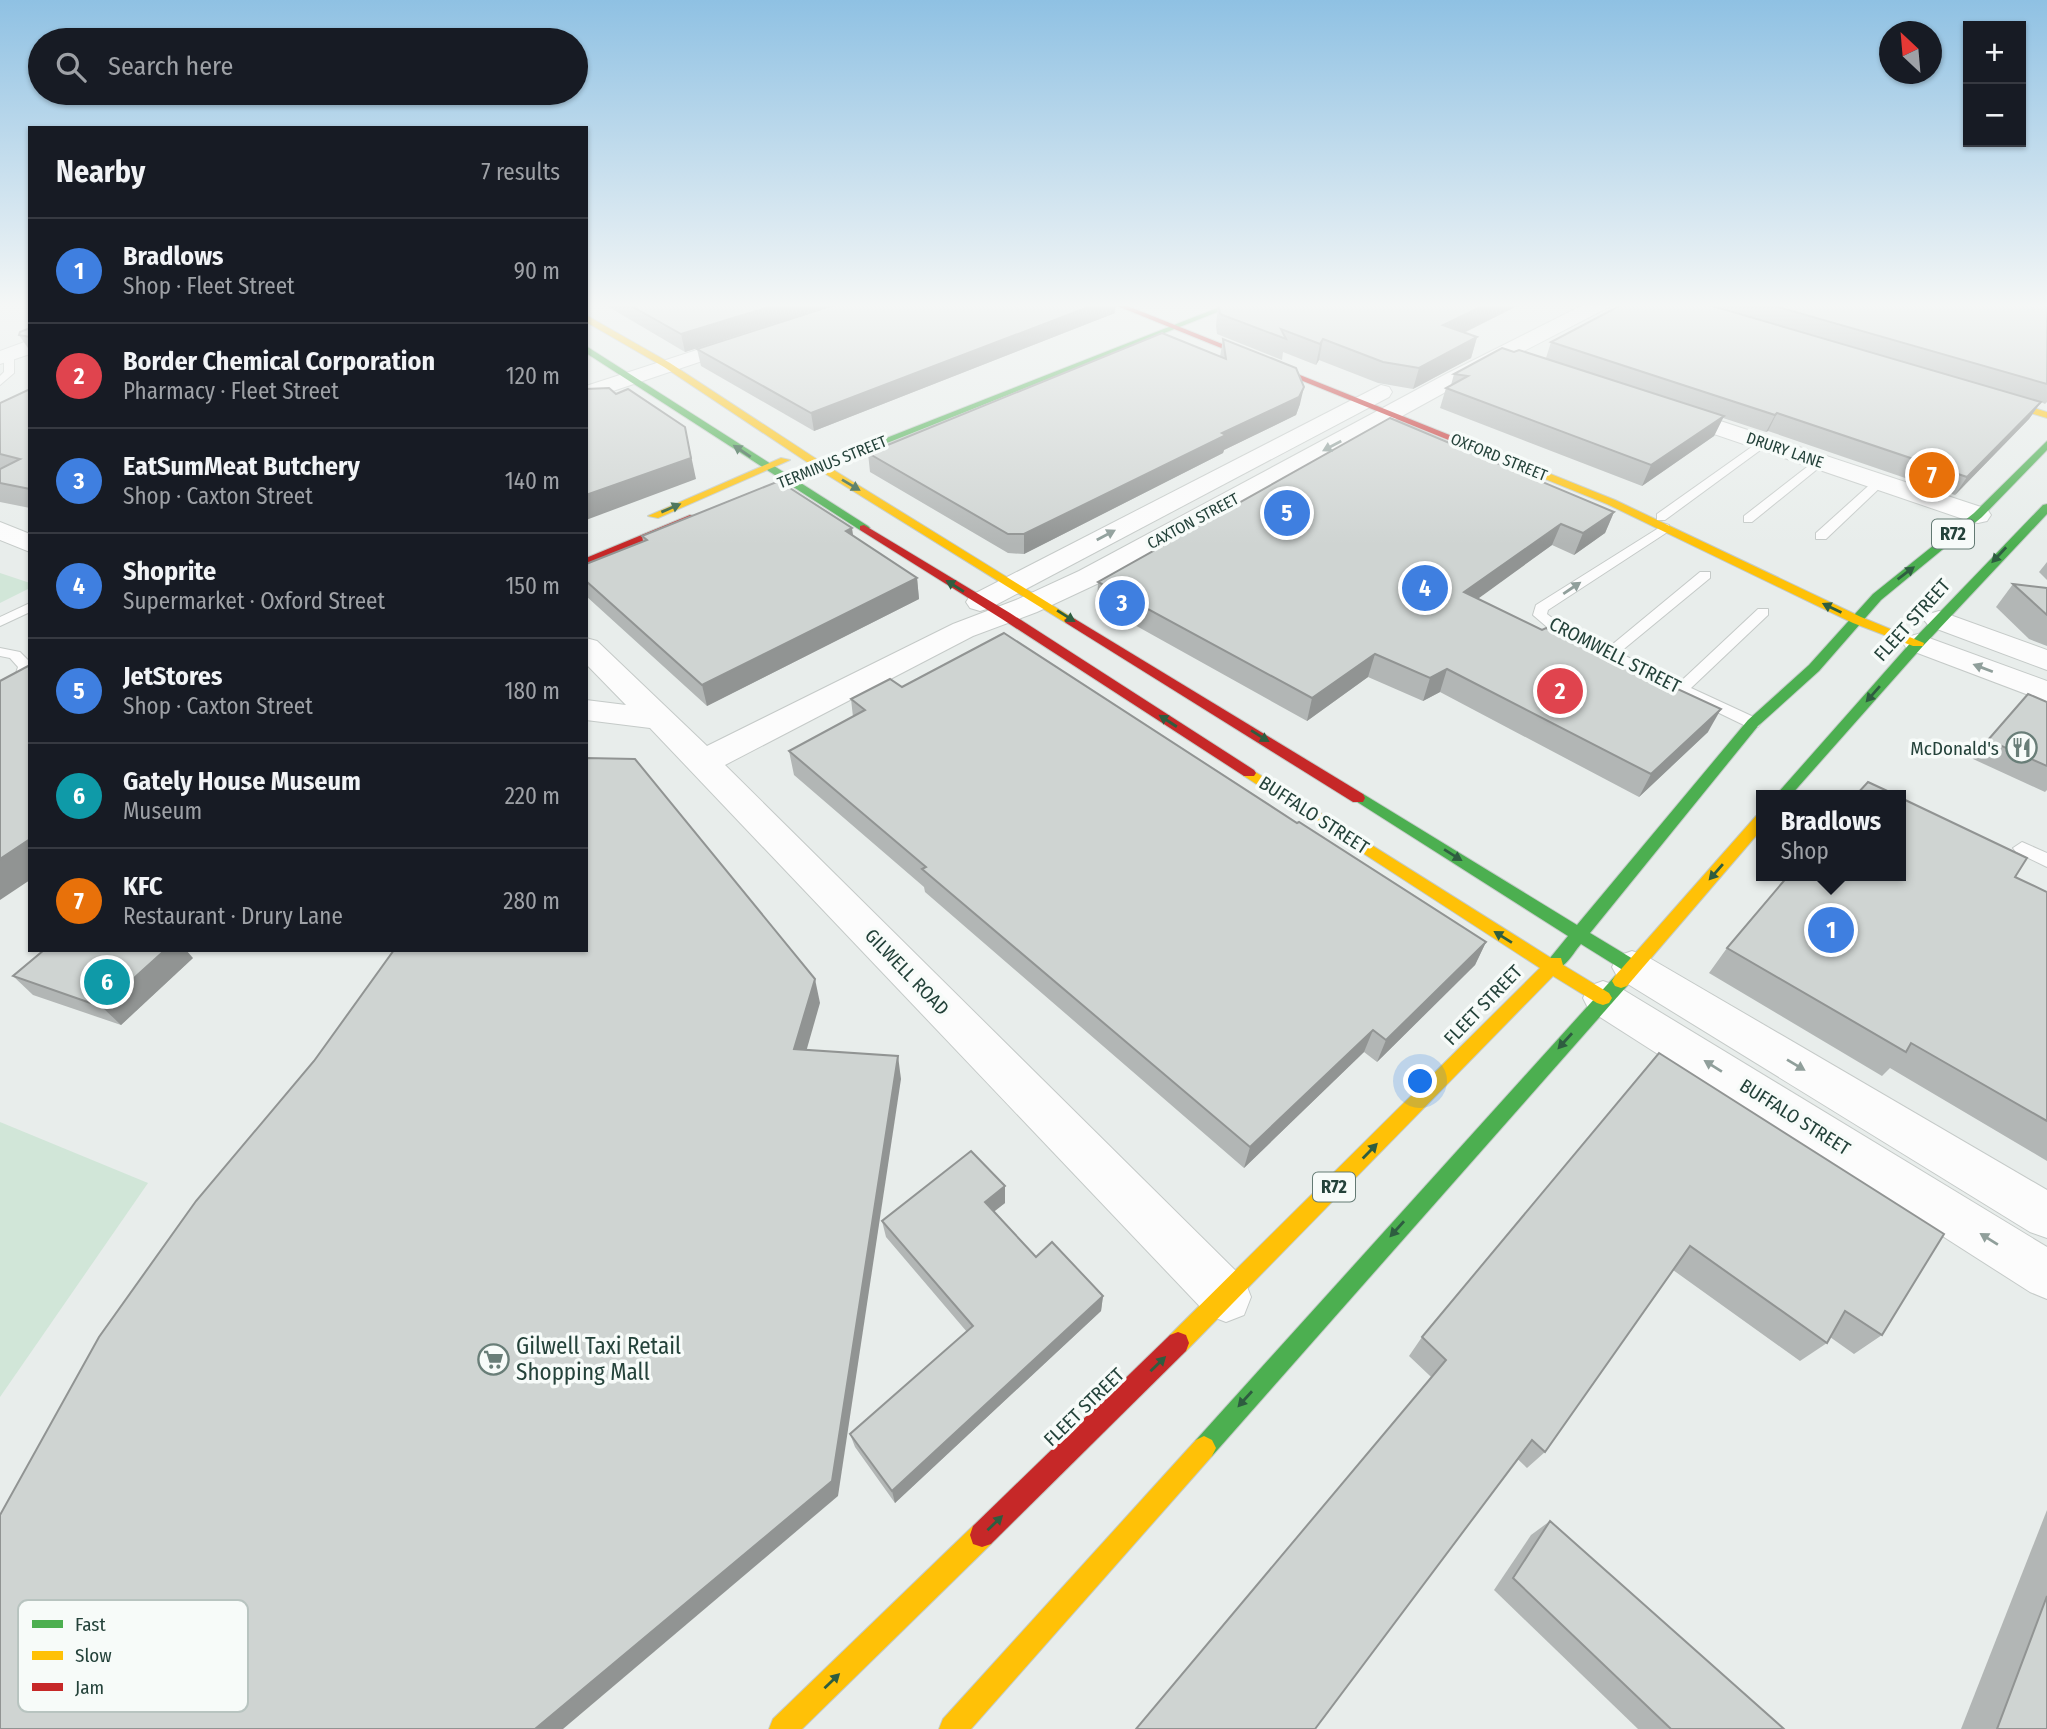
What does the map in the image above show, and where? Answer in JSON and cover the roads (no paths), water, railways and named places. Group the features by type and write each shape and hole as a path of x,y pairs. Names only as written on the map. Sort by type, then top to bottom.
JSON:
{"main road":[{"name":"BUFFALO STREET","path":"641,384 767,468 1006,616 1551,966 1618,982"},
{"name":"BUFFALO STREET","path":"694,384 820,466 1578,934 1618,982"},
{"name":"TERMINUS STREET","path":"764,488 1031,384"},
{"name":"OXFORD STREET","path":"1317,384 1663,523 1857,620 1928,626"},
{"path":"2047,402 1972,386 2047,415"},
{"name":"FLEET STREET","path":"783,1729 1226,1297 1551,966 1753,723 1814,668 1877,597 1978,515 2047,444"},
{"name":"TERMINUS STREET","path":"588,543 822,445"},
{"name":"FLEET STREET","path":"1787,790 1928,626 2047,507"},
{"path":"588,561 705,512"},
{"name":"OXFORD STREET","path":"1663,523 1733,543"},
{"path":"953,1729 1756,826"}],"street":[{"name":"CAXTON STREET","path":"981,601 1396,384"},
{"name":"CAXTON STREET","path":"703,762 963,630 1006,616 1153,543 1392,414 1437,384"},
{"name":"DRURY LANE","path":"1650,405 1978,515"},
{"path":"0,530 28,543"},
{"path":"963,630 981,601"},
{"name":"OXFORD STREET","path":"1928,626 2047,661"},
{"name":"OXFORD STREET","path":"1928,626 2047,692"},
{"name":"GILWELL ROAD","path":"588,649 703,762 1226,1297"},
{"path":"588,710 658,719"},
{"name":"BUFFALO STREET","path":"1618,982 2047,1216"},
{"name":"BUFFALO STREET","path":"1618,982 2047,1275"}],"lane":[{"path":"1663,523 1764,443"},
{"path":"1748,519 1820,462"},
{"path":"1821,536 1880,482"},
{"name":"CROMWELL STREET","path":"1663,523 1541,608 1540,615 1559,630 1753,723"},
{"path":"1609,654 1705,576"},
{"path":"0,622 28,608"},
{"path":"1681,689 1763,612"},
{"path":"0,652 12,653 22,659 25,667 22,675 0,690"},
{"path":"2022,848 2047,861"}],"place":[{"name":"KFC","path":"1932,475"},
{"name":"JetStores","path":"1287,513"},
{"name":"Shoprite","path":"1425,588"},
{"name":"EatSumMeat Butchery","path":"1122,603"},
{"name":"Border Chemical Corporation","path":"1560,691"},
{"name":"McDonald's","path":"2022,748"},
{"name":"Bradlows","path":"1831,930"},
{"name":"Gately House Museum","path":"107,982"},
{"name":"Gilwell Taxi Retail Shopping Mall","path":"493,1359"}]}
